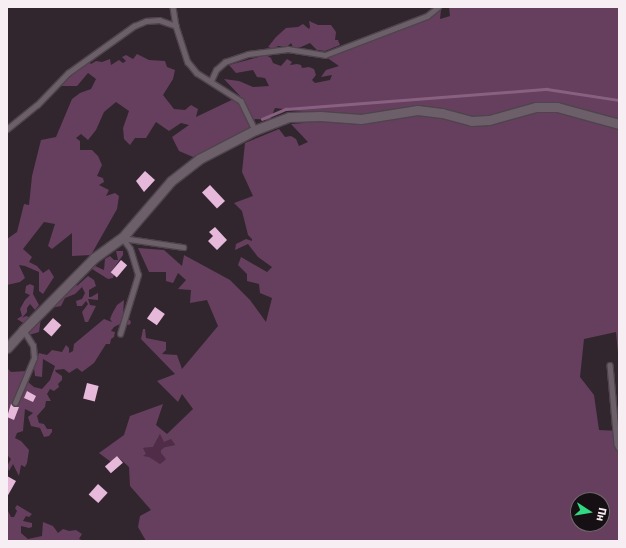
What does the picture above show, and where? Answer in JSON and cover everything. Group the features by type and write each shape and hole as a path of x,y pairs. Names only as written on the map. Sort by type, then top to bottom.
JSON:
{"street":[{"path":"7,348 94,258 122,238 171,181 199,159 255,130 289,117 320,116 361,119 417,110 442,113 471,121 489,120 536,107 557,107 619,124"}],"lane":[{"path":"173,7 176,26 188,62 197,73 241,101 255,130"},
{"path":"211,81 216,70 225,62 248,54 288,49 325,55 427,16 438,7"},
{"path":"7,129 37,105 68,73 134,26 146,21 159,20 176,26"},
{"path":"122,238 183,247"},
{"path":"120,334 138,275 130,249 122,238"},
{"path":"15,403 34,358 33,346 23,330"},
{"path":"610,364 616,444 619,448"}],"shaded area":[{"path":"449,7 619,7 619,364 616,332 584,339 580,377 594,395 599,430 619,431 619,541 146,541 138,527 140,516 151,510 130,486 129,467 117,456 111,462 99,453 124,435 130,416 163,404 156,425 167,434 193,409 182,394 178,402 157,381 175,374 141,339 143,329 145,329 146,338 166,342 166,350 162,354 177,355 182,369 218,326 207,300 190,303 191,290 178,289 186,280 178,273 173,283 166,281 166,272 149,272 138,248 164,250 182,266 184,255 230,280 250,300 266,322 272,298 260,293 259,284 247,281 247,274 238,265 241,257 267,272 272,267 258,257 248,244 235,250 236,244 246,239 252,241 248,235 242,211 234,203 253,196 242,172 245,143 279,129 285,137 291,136 296,139 299,146 308,142 291,124 304,123 311,120 308,112 275,108 270,120 255,119 247,130 193,157 179,151 172,137 189,125 181,123 169,131 156,122 146,138 135,138 130,145 124,139 123,128 129,111 116,102 104,112 96,130 88,140 81,134 76,138 80,141 80,150 92,150 98,156 102,165 97,176 103,178 104,182 99,185 109,190 106,196 115,193 119,196 117,209 91,255 72,256 72,233 52,249 48,246 55,224 44,222 23,249 32,257 29,262 37,266 43,273 49,269 54,277 43,294 39,291 39,272 25,266 19,265 25,278 20,282 7,285 7,239 17,232 24,204 29,205 32,176 41,140 56,137 72,99 80,93 91,89 96,79 88,73 77,86 58,86 69,74 88,61 91,64 96,61 102,62 110,59 111,65 119,60 123,63 126,61 122,57 126,55 133,59 137,54 149,60 165,61 167,67 175,70 173,79 163,95 174,109 185,110 191,105 198,109 196,117 240,96 224,79 239,81 253,87 269,86 265,78 257,77 253,70 236,73 229,65 266,55 271,58 273,63 281,66 287,59 292,62 290,65 297,64 301,65 302,68 309,67 314,69 316,75 312,80 315,83 330,80 332,75 321,77 326,70 339,66 326,57 428,17 436,11 441,10 440,19 450,16","holes":["160,434 164,442 171,439 175,445 165,447 161,450 161,453 166,459 160,464 149,457 143,456 146,454 143,448 153,447"]},
{"path":"309,21 318,25 331,25 336,32 335,40 338,40 340,45 325,51 317,50 310,43 301,47 293,47 291,43 287,47 278,46 273,49 268,47 286,28 298,27 303,24 309,29"},
{"path":"116,251 123,251 123,255 111,272 114,275 113,278 108,279 92,269 93,265 104,270 105,259 110,256 114,260 118,260"},
{"path":"88,276 94,280 96,286 89,290 89,297 98,293 98,300 88,299 90,305 96,306 88,322 85,322 82,312 88,304 86,301 82,306 77,306 76,301 82,299 85,293 82,287 75,294 65,298 61,306 51,308 45,317 41,318 39,332 29,335 27,330 39,316 44,315 75,282 77,286"},
{"path":"30,284 34,286 33,294 39,305 35,310 30,304 27,308 27,312 22,318 26,316 29,317 25,324 17,319 22,316 20,309 30,295 25,293 26,286"},
{"path":"124,300 123,315 126,320 130,320 131,323 129,325 120,324 114,327 111,331 115,332 114,337 111,339 110,344 106,344 94,363 82,372 77,368 69,373 64,369 55,370 62,376 62,380 58,384 59,387 54,391 50,389 47,394 51,401 46,401 45,407 37,416 39,423 44,424 47,429 52,429 49,436 44,437 40,428 31,426 28,417 33,413 25,409 23,431 17,433 15,438 21,441 29,450 27,463 25,467 21,465 19,476 13,464 9,471 7,466 11,459 7,455 7,368 11,372 26,371 23,378 34,387 42,389 50,380 55,366 43,359 42,377 35,376 34,368 39,353 47,355 52,350 62,352 66,345 69,348 69,353 73,351 74,344 104,319 112,322 110,319 112,314 117,305"},
{"path":"160,434 171,439 175,445 165,447 166,459 160,464 142,457 143,448 153,447"},
{"path":"17,505 32,514 29,517 26,516 23,521 32,523 32,527 29,528 21,526 21,533 28,539 42,536 43,522 53,526 58,533 63,529 69,531 76,530 82,534 79,539 84,541 7,541 7,513 8,511 11,517 14,517 17,511 15,508"}],"building":[{"path":"145,171 155,180 144,192 136,181"},
{"path":"210,185 225,201 217,209 202,193"},
{"path":"215,227 227,240 217,250 208,241 213,236 209,232"},
{"path":"121,260 127,265 117,277 111,272"},
{"path":"155,307 165,314 157,325 147,318"},
{"path":"53,318 61,325 51,337 43,329"},
{"path":"87,383 99,386 95,401 83,399"},
{"path":"27,391 36,396 33,402 24,398"},
{"path":"11,404 14,407 19,407 14,420 7,417"},
{"path":"117,456 123,463 111,473 105,466"},
{"path":"7,476 16,481 7,497"},
{"path":"98,484 108,493 98,503 89,494"}],"waterway":[{"path":"262,119 286,109 547,89 619,100"}]}
